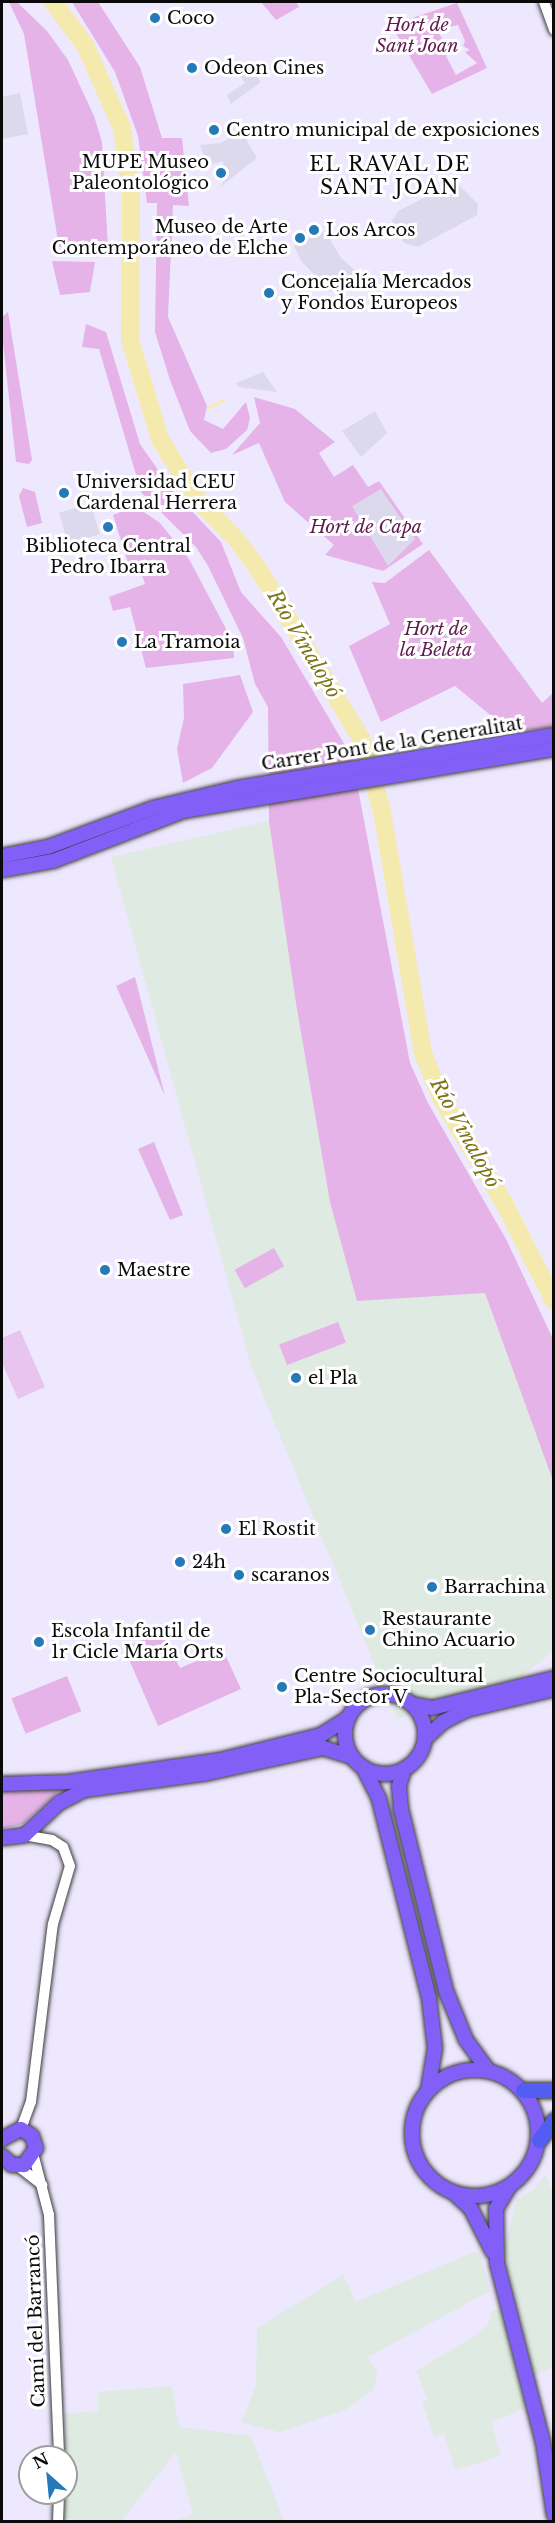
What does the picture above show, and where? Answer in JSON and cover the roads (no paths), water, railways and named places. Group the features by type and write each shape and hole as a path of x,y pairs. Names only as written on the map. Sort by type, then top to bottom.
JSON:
{"highway":[{"path":"523,2090 554,2090"},
{"path":"538,2140 554,2120"}],"main road":[{"name":"Carrer Pont de la Generalitat","path":"238,793 503,750 554,735"},
{"name":"Carrer Pont de la Generalitat","path":"503,750 554,749"},
{"path":"2,856 48,848 153,808 238,793"},
{"path":"2,870 53,861 159,818 238,793"},
{"path":"2,1784 68,1782 220,1760 313,1737 348,1719 362,1701 380,1694 432,1708 554,1678"},
{"path":"363,1767 383,1774 404,1769 418,1757 425,1739 443,1722 467,1710 554,1689"},
{"path":"412,1704 423,1720 425,1739"},
{"path":"348,1719 345,1737 352,1757"},
{"path":"2,1838 25,1835 59,1803 85,1790 212,1773 323,1748 352,1757 363,1767 379,1799 429,1998 435,2048 428,2090 414,2114 413,2148 426,2174 454,2193 471,2209 497,2262 543,2442 554,2515"},
{"path":"404,1769 399,1786 401,1809 446,1991 466,2040 488,2070 523,2090 538,2122 538,2140 529,2167 509,2187 496,2209 497,2262"},
{"path":"428,2090 455,2072 488,2070"},
{"path":"2,2156 18,2166 33,2157 34,2140 9,2131"},
{"path":"454,2193 482,2196 509,2187"},
{"path":"550,2494 552,2522"}],"street":[{"path":"544,2 554,30"},
{"path":"9,2131 31,2102 52,1939 68,1856 52,1840 25,1835"},
{"name":"Camí del Barrancó","path":"33,2157 43,2186 49,2215 50,2337 58,2445"},
{"path":"18,2166 43,2186"},
{"path":"58,2522 59,2505"}],"waterway":[{"name":"Río Vinalopó","path":"53,2 85,45 122,128 131,194 130,340 160,439 196,498 237,540 260,572 361,738 382,811 423,1053 441,1098 504,1203 554,1301"},
{"path":"209,407 223,400"}],"place":[{"name":"Coco","path":"155,18"},
{"name":"Odeon Cines","path":"192,68"},
{"name":"Centro municipal de exposiciones","path":"214,130"},
{"name":"MUPE Museo Paleontológico","path":"221,173"},
{"name":"Los Arcos","path":"314,230"},
{"name":"Museo de Arte Contemporáneo de Elche","path":"300,238"},
{"name":"Concejalía Mercados y Fondos Europeos","path":"269,293"},
{"name":"Universidad CEU Cardenal Herrera","path":"64,493"},
{"name":"Biblioteca Central Pedro Ibarra","path":"108,527"},
{"name":"La Tramoia","path":"122,642"},
{"name":"Maestre","path":"105,1270"},
{"name":"el Pla","path":"296,1378"},
{"name":"El Rostit","path":"226,1529"},
{"name":"24h","path":"180,1562"},
{"name":"scaranos","path":"239,1575"},
{"name":"Barrachina","path":"432,1587"},
{"name":"Restaurante Chino Acuario","path":"370,1630"},
{"name":"Escola Infantil de 1r Cicle María Orts","path":"39,1642"},
{"name":"Centre Sociocultural Pla-Sector V","path":"282,1687"}],"district":[{"name":"EL RAVAL DE SANT JOAN","path":"390,176"}],"park label":[{"name":"Hort de Sant Joan","path":"417,36"},
{"name":"Hort de Capa","path":"366,527"},
{"name":"Hort de la Beleta","path":"436,640"}]}
